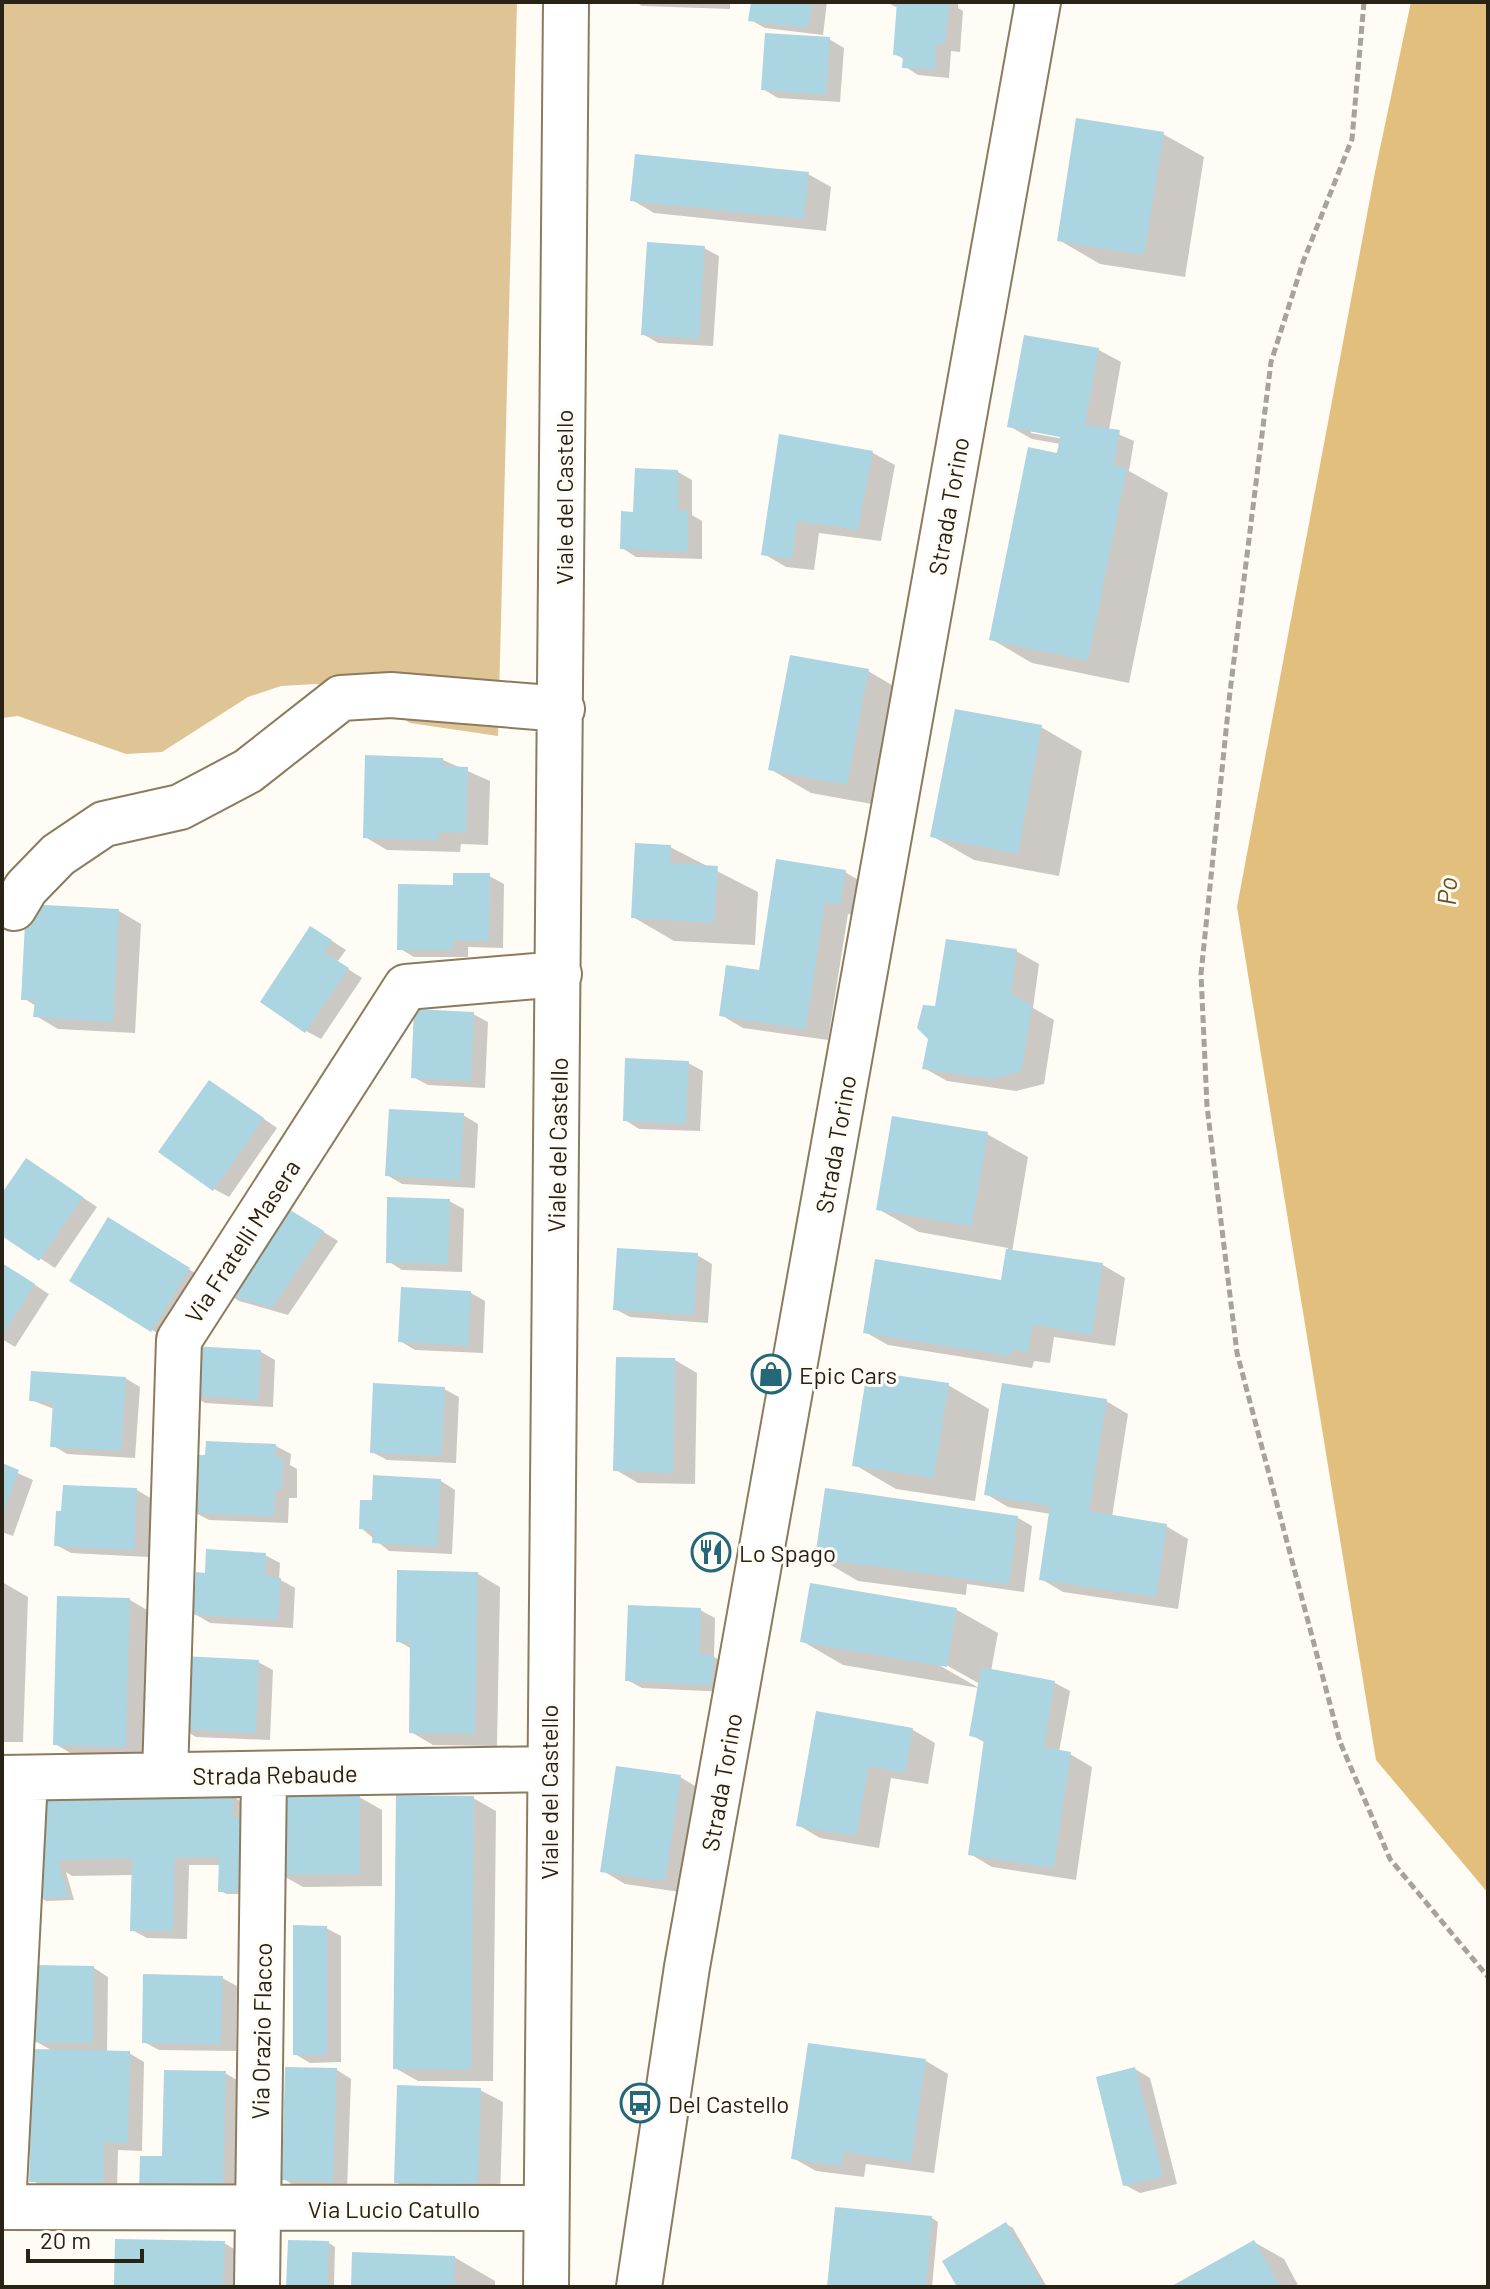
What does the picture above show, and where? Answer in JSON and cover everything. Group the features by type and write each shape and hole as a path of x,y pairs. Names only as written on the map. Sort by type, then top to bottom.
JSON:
{"street":[{"name":"Viale del Castello","path":"546,2287 548,1769 562,709 566,2"},
{"name":"Strada Torino","path":"639,2287 690,1952 1038,2"},
{"path":"14,908 26,888 58,855 104,824 180,807 248,771 341,698 391,695 562,709"},
{"name":"Via Fratelli Masera","path":"165,1774 179,1340 406,987 559,974"},
{"name":"Strada Rebaude","path":"14,1778 548,1769"},
{"name":"Via Orazio Flacco","path":"257,2287 264,1775"},
{"path":"2,2207 14,1778"},
{"name":"Via Lucio Catullo","path":"2,2207 546,2208"}],"path":[{"path":"1364,2 1352,139 1303,262 1271,362 1230,692 1201,974 1207,1106 1237,1353 1340,1742 1390,1859 1488,1977"}],"shaded area":[{"path":"2,2 517,2 498,736 410,723 351,687 315,684 281,686 248,697 162,752 126,754 18,716 2,718"}],"water":[{"name":"Po","path":"1411,2 1488,2 1488,1893 1376,1760 1237,907 1375,172"}],"building":[{"path":"751,2 812,2 808,28 748,21"},
{"path":"897,2 949,2 945,45 936,44 935,70 902,68 903,56 893,55"},
{"path":"765,33 830,37 826,95 761,90"},
{"path":"1076,118 1164,132 1144,255 1057,241"},
{"path":"635,154 809,172 804,219 630,201"},
{"path":"647,242 705,246 699,339 641,335"},
{"path":"1024,335 1099,348 1085,425 1120,430 1114,465 1127,468 1088,661 989,640 1028,447 1057,453 1060,437 1007,427"},
{"path":"779,434 873,451 858,530 797,521 792,559 761,555"},
{"path":"635,468 678,470 678,511 688,510 688,552 620,549 621,511 633,512"},
{"path":"790,655 869,669 847,785 768,770"},
{"path":"955,709 1042,725 1018,854 930,837"},
{"path":"365,755 443,758 443,766 468,767 466,833 439,832 438,840 363,838"},
{"path":"635,843 671,845 670,863 718,866 714,923 631,918"},
{"path":"776,859 846,870 840,905 825,902 806,1029 719,1016 726,965 759,970"},
{"path":"453,873 490,873 489,941 454,940 453,950 397,950 398,884 453,885"},
{"path":"26,904 119,909 113,1022 33,1017 35,1000 21,1000"},
{"path":"310,926 332,940 324,952 349,968 305,1033 260,1002"},
{"path":"946,939 1017,949 1011,994 1032,1005 1022,1071 993,1079 922,1069 928,1039 917,1028 923,1005 935,1006"},
{"path":"414,1009 474,1012 471,1081 411,1078"},
{"path":"625,1058 689,1061 686,1124 623,1121"},
{"path":"209,1080 264,1118 213,1191 158,1152"},
{"path":"389,1109 464,1113 460,1180 385,1176"},
{"path":"892,1116 988,1132 972,1226 876,1210"},
{"path":"26,1158 83,1197 39,1261 2,1236 2,1193"},
{"path":"387,1197 450,1199 448,1264 386,1263"},
{"path":"279,1203 324,1231 272,1308 222,1293"},
{"path":"108,1217 190,1268 151,1332 69,1281"},
{"path":"617,1248 698,1253 694,1315 613,1310"},
{"path":"1006,1249 1103,1263 1092,1335 1032,1325 1028,1352 1012,1350 1010,1356 863,1333 875,1259 1001,1280"},
{"path":"2,1263 35,1284 2,1336"},
{"path":"401,1287 471,1291 468,1346 398,1342"},
{"path":"191,1346 261,1350 258,1400 188,1395"},
{"path":"616,1357 675,1358 673,1473 613,1471"},
{"path":"31,1371 126,1377 121,1451 50,1447 53,1402 29,1401"},
{"path":"867,1371 949,1383 934,1478 852,1466"},
{"path":"373,1383 445,1387 441,1456 370,1453"},
{"path":"1002,1383 1107,1399 1089,1511 1167,1524 1156,1597 1039,1580 1050,1506 984,1495"},
{"path":"206,1441 276,1444 276,1457 283,1458 282,1490 275,1490 274,1516 192,1513 195,1455 205,1455"},
{"path":"2,1463 19,1470 2,1516"},
{"path":"373,1475 441,1479 437,1547 372,1543 373,1530 359,1529 360,1500 372,1500"},
{"path":"63,1485 137,1488 134,1550 54,1546 56,1511 61,1511"},
{"path":"825,1488 1018,1516 1009,1585 815,1558"},
{"path":"206,1549 266,1553 265,1576 281,1578 278,1620 193,1615 196,1572 205,1573"},
{"path":"397,1570 478,1572 475,1734 409,1733 410,1643 396,1642"},
{"path":"810,1583 957,1608 947,1667 800,1642"},
{"path":"57,1596 130,1598 126,1747 53,1745"},
{"path":"628,1605 701,1608 699,1654 714,1655 712,1685 625,1681"},
{"path":"182,1656 259,1660 256,1733 179,1729"},
{"path":"981,1667 1055,1681 1044,1747 1071,1752 1054,1868 968,1855 984,1739 969,1736"},
{"path":"816,1711 913,1728 905,1773 869,1766 856,1836 796,1826"},
{"path":"616,1766 681,1775 665,1881 600,1872"},
{"path":"233,1794 233,1818 247,1816 243,1891 218,1892 219,1857 175,1858 173,1931 130,1931 132,1858 58,1860 69,1897 37,1898 46,1798"},
{"path":"360,1795 360,1874 278,1875 278,1796"},
{"path":"396,1795 474,1796 471,2070 393,2069"},
{"path":"293,1925 327,1926 327,2055 293,2055"},
{"path":"34,1965 94,1966 93,2043 33,2042"},
{"path":"143,1974 223,1976 221,2044 142,2043"},
{"path":"808,2043 926,2059 911,2162 844,2152 841,2166 791,2159"},
{"path":"33,2049 130,2051 128,2143 104,2143 103,2183 29,2182"},
{"path":"285,2067 337,2068 333,2182 282,2180"},
{"path":"1135,2067 1163,2176 1123,2186 1096,2077"},
{"path":"164,2070 226,2071 223,2192 139,2191 140,2156 162,2156"},
{"path":"397,2085 481,2088 478,2185 394,2183"},
{"path":"835,2207 932,2216 926,2287 827,2287"},
{"path":"1006,2222 1044,2287 957,2287 942,2261"},
{"path":"115,2239 225,2241 223,2287 114,2287"},
{"path":"288,2240 329,2241 327,2287 286,2287"},
{"path":"1254,2240 1281,2287 1170,2287"},
{"path":"352,2252 455,2256 454,2287 351,2287"}],"place":[{"name":"Epic Cars","path":"771,1374"},
{"name":"Lo Spago","path":"711,1552"},
{"name":"Del Castello","path":"640,2103"}]}
